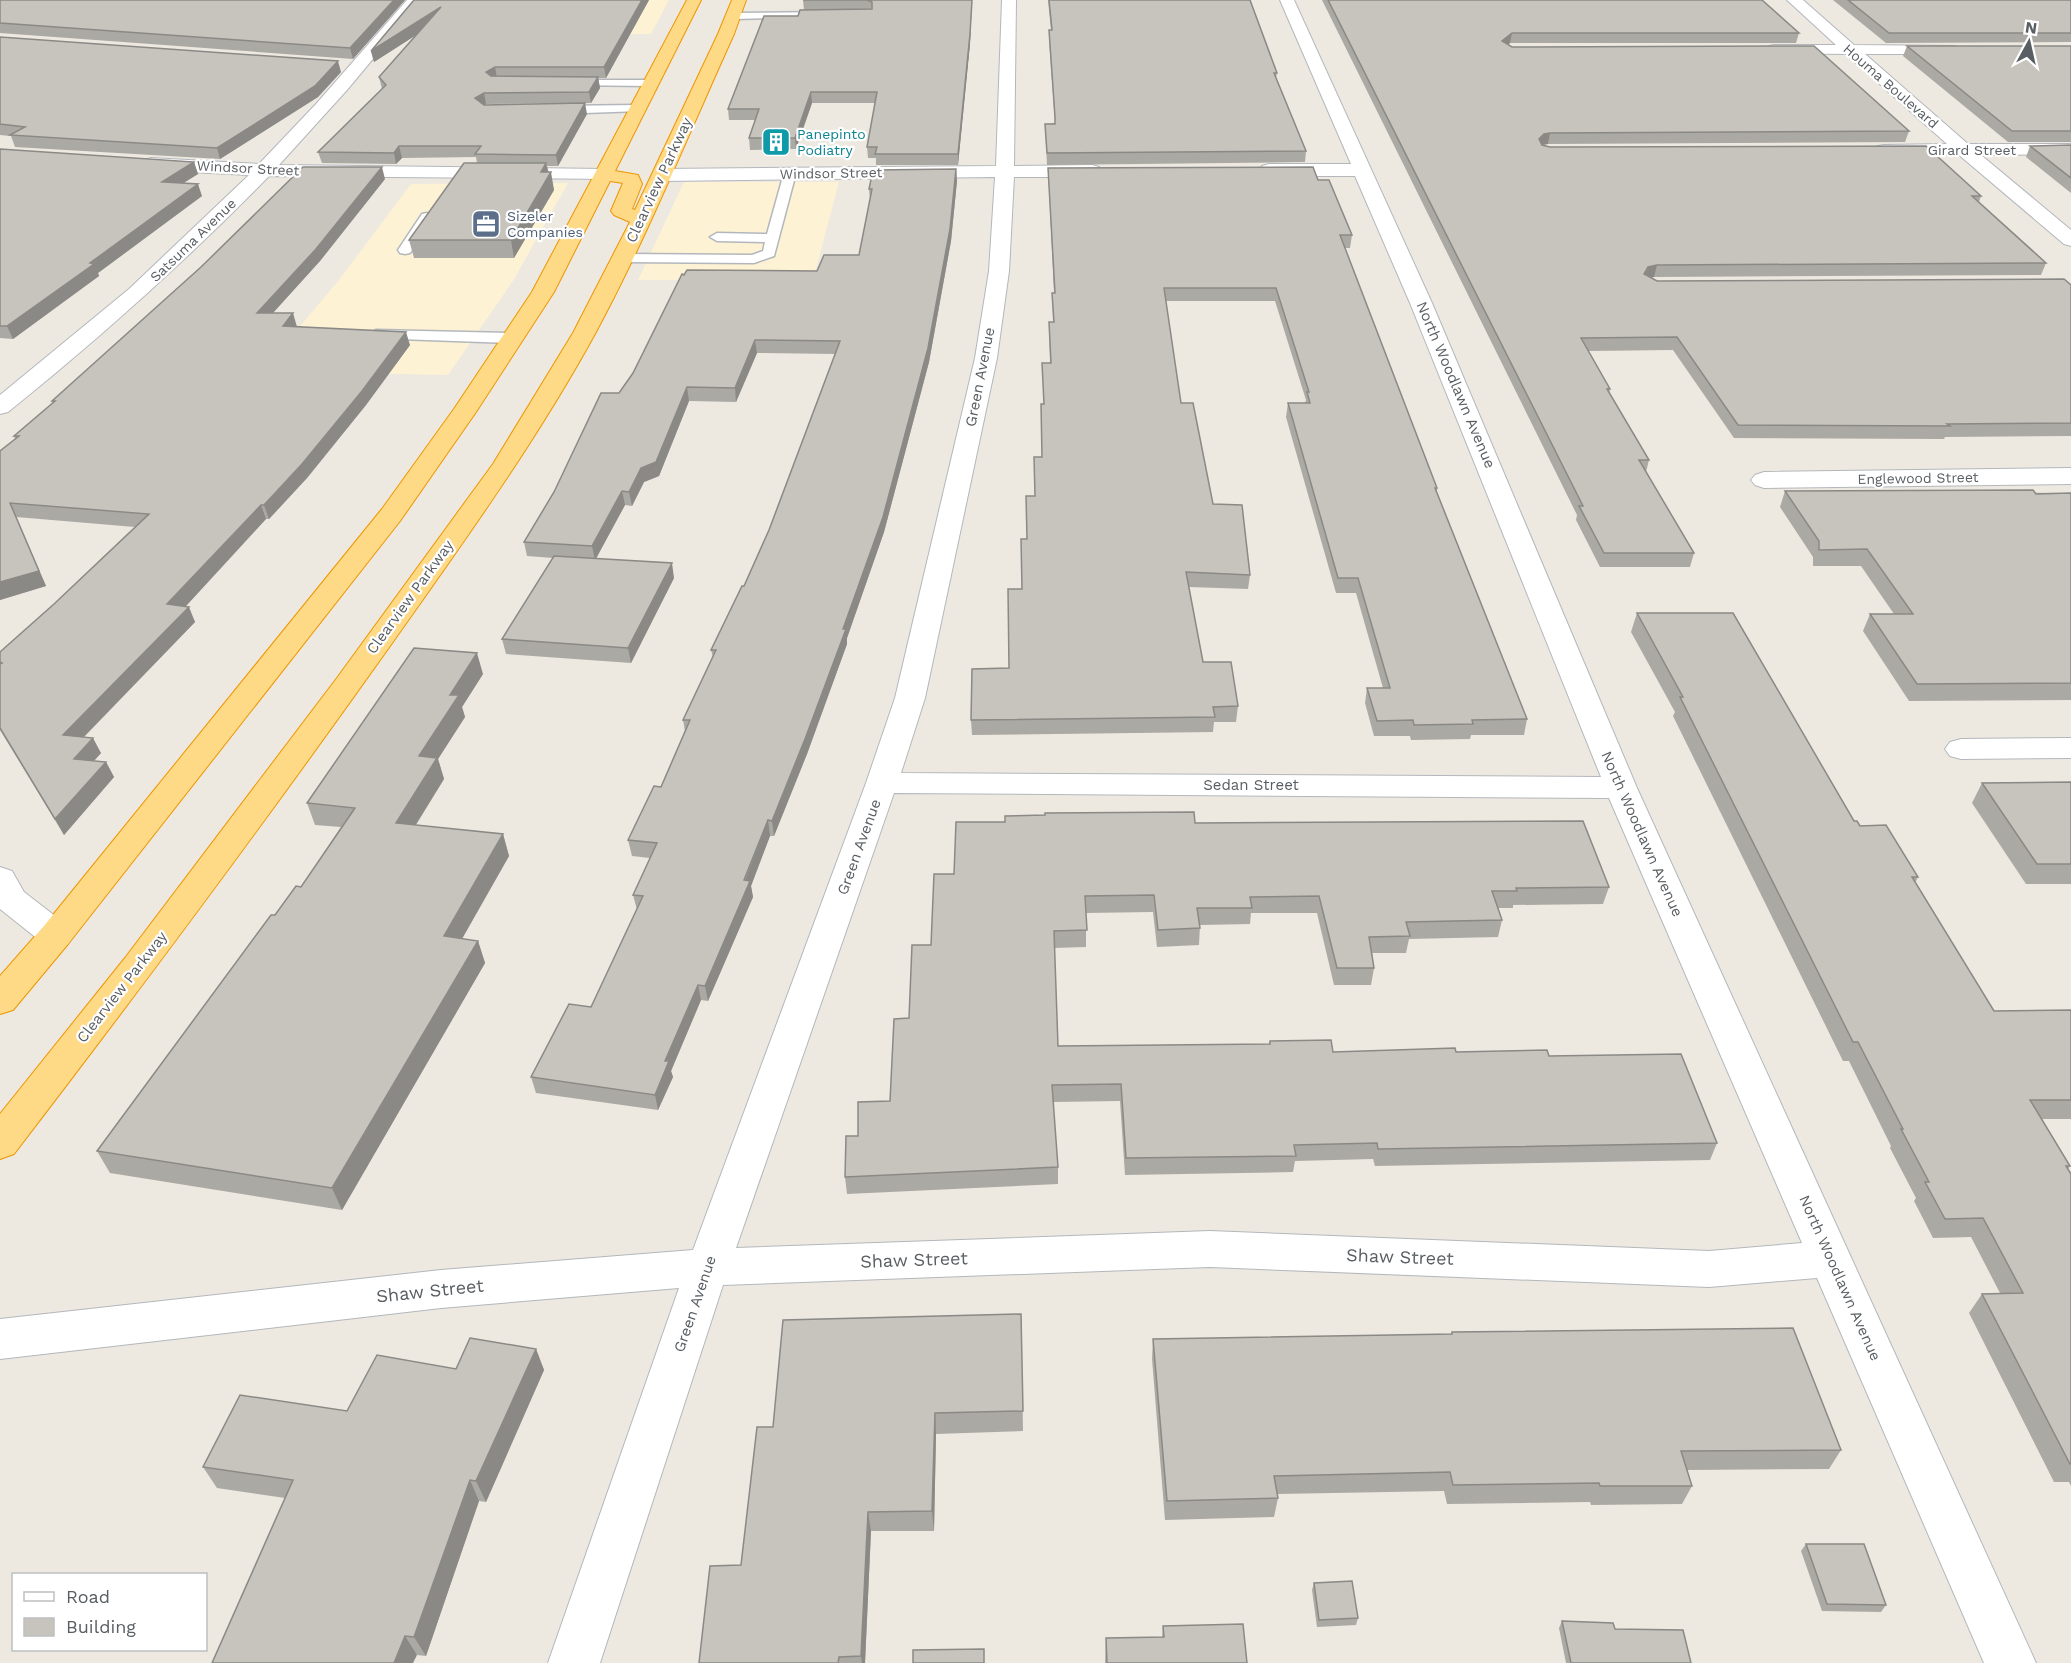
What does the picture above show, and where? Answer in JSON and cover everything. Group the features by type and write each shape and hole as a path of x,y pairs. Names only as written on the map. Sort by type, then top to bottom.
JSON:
{"highway":[{"path":"0,1000 56,935 392,515 464,412 543,292 605,175 634,137 638,109 694,0"},
{"name":"Clearview Parkway","path":"0,1143 145,958 348,684 504,466 584,333 624,258 736,8"},
{"path":"633,163 636,169 662,175"},
{"path":"605,175 631,179 633,184 621,211 642,219"}],"street":[{"name":"Satsuma Avenue","path":"0,407 59,361 137,294 265,170 415,0"},
{"name":"Green Avenue","path":"574,1663 708,1267 882,783 910,698 986,358 999,271 1005,171 1009,0"},
{"name":"North Woodlawn Avenue","path":"1287,0 1350,140 1360,170 1421,303 1620,788 1832,1259 2010,1663"},
{"name":"Houma Boulevard","path":"1794,0 1964,150 2071,240"},
{"path":"1756,50 1966,49"},
{"path":"334,64 358,66"},
{"name":"Girard Street","path":"1869,150 2071,149"},
{"name":"Windsor Street","path":"135,163 453,179 605,175"},
{"path":"1254,170 1360,170"},
{"name":"Windsor Street","path":"662,175 1112,171"},
{"name":"Englewood Street","path":"1764,480 2071,476"},
{"path":"1961,749 2071,748"},
{"name":"Sedan Street","path":"882,783 1620,788"},
{"path":"0,879 12,900 56,935"},
{"name":"Shaw Street","path":"0,1339 441,1289 708,1267 1209,1249 1709,1269 1832,1259"}],"lane":[{"path":"736,8 845,15"},
{"path":"552,83 650,83"},
{"path":"545,110 638,109"},
{"path":"624,258 674,252 754,259 770,253 790,173"},
{"path":"405,250 437,202"},
{"path":"717,237 773,238"},
{"path":"366,335 512,338"}],"shaded area":[{"path":"544,0 669,0 651,34 519,34"},
{"path":"684,182 839,182 813,280 638,280"},
{"path":"568,183 513,281 448,375 262,371 339,280 411,184"}],"building":[{"path":"0,0 394,0 350,48 0,23"},
{"path":"414,0 642,0 604,67 495,67 486,72 491,76 598,77 589,92 484,93 475,98 484,105 585,103 556,155 475,154 481,146 399,146 394,153 318,152 386,85 379,77 441,7 371,51"},
{"path":"867,0 972,0 958,154 875,154 877,147 867,147 877,92 811,92 795,138 749,138 759,109 728,109 764,16 798,16 800,10 872,9 872,2"},
{"path":"1049,0 1250,0 1277,73 1274,73 1306,151 1047,153 1045,124 1055,124"},
{"path":"1328,0 1762,0 1799,33 1512,33 1502,41 1512,47 1814,46 1909,131 1550,133 1544,134 1539,139 1542,145 1550,147 1926,146 1981,196 1972,196 2046,263 1657,265 1648,267 1644,274 1657,281 2064,279 2071,285 2071,423 1947,424 1950,426 1738,425 1677,337 1581,338 1610,389 1607,389 1649,460 1639,460 1694,553 1604,553 1579,506 1583,506"},
{"path":"1848,0 2071,0 2071,33 1889,33"},
{"path":"0,37 338,61 315,86 217,148 10,135 25,127 0,124"},
{"path":"1907,46 2071,46 2071,131 2012,131"},
{"path":"2071,145 2071,178 2030,146"},
{"path":"0,149 194,162 162,182 198,184 90,263 94,264 7,326 0,326"},
{"path":"464,163 546,163 541,172 551,172 511,240 409,240"},
{"path":"303,167 382,167 316,249 257,313 293,313 283,326 406,332 362,391 302,464 167,604 189,607 63,735 93,738 74,759 106,762 55,819 0,728 0,664 2,663 0,652 149,514 10,503 39,571 0,582 0,451 201,267"},
{"path":"1313,167 1318,180 1329,180 1352,235 1340,235 1437,488 1435,488 1527,719 1472,720 1473,724 1414,725 1413,720 1377,721 1367,688 1390,688 1358,578 1338,578 1288,403 1310,403 1307,392 1309,392 1276,288 1164,288 1181,403 1193,403 1213,504 1242,505 1250,575 1186,572 1203,662 1231,662 1238,706 1213,707 1215,717 971,720 972,669 1009,668 1008,589 1022,589 1021,539 1027,539 1026,496 1035,496 1034,457 1042,457 1041,404 1044,404 1042,363 1051,363 1049,322 1054,322 1052,293 1055,293 1048,168"},
{"path":"956,169 950,229 928,348 883,517 843,629 846,629 805,739 772,821 768,820 744,880 750,881 705,986 698,985 665,1061 669,1061 655,1095 531,1077 569,1004 591,1007 643,896 633,895 657,843 628,840 654,786 661,787 690,720 683,720 716,650 711,650 744,586 769,530 840,341 755,340 735,388 687,387 656,462 641,468 629,492 622,491 592,546 524,542 554,492 601,393 619,393 633,373 682,274 684,275 687,270 817,271 824,255 859,255 872,189 869,189 873,170"},
{"path":"2033,490 2036,494 2071,493 2071,683 1917,684 1870,614 1913,614 1867,549 1819,550 1819,541 1785,491"},
{"path":"554,556 672,563 628,648 502,639"},
{"path":"1637,613 1733,613 1854,821 1857,821 1860,826 1886,825 1918,877 1912,877 1994,1011 2071,1010 2071,1100 2030,1100 2070,1166 2066,1166 2071,1174 2071,1464 1982,1294 2023,1293 1983,1218 1945,1219 1925,1182 1929,1182 1901,1129 1903,1129 1858,1042 1853,1042 1680,697 1683,697"},
{"path":"414,648 477,653 450,695 459,695 419,756 437,758 396,823 503,834 444,936 478,941 332,1188 97,1151 271,915 275,915 296,886 301,887 355,808 307,803"},
{"path":"2071,782 2071,864 2037,864 1982,783"},
{"path":"1194,812 1195,823 1583,821 1609,887 1516,888 1517,891 1492,891 1502,920 1406,922 1410,936 1369,937 1374,968 1337,968 1319,896 1250,897 1252,908 1197,908 1200,928 1158,930 1154,895 1085,896 1087,930 1054,931 1058,1046 1270,1044 1270,1041 1331,1040 1333,1052 1455,1048 1456,1052 1547,1050 1549,1056 1681,1054 1717,1143 1378,1149 1377,1143 1294,1145 1296,1156 1126,1158 1121,1084 1052,1085 1058,1167 845,1177 846,1136 858,1136 858,1102 890,1101 894,1019 909,1018 912,945 931,945 934,874 954,874 956,822 1005,822 1005,816 1045,815 1045,813"},
{"path":"1021,1314 1023,1411 935,1413 932,1511 868,1512 861,1656 839,1657 838,1663 699,1663 710,1566 741,1565 757,1427 773,1427 783,1320"},
{"path":"1793,1328 1841,1450 1681,1451 1692,1486 1600,1486 1599,1483 1453,1485 1450,1472 1274,1476 1278,1498 1167,1501 1153,1339 1452,1334 1452,1332"},
{"path":"470,1338 536,1349 476,1481 470,1480 414,1637 405,1636 394,1663 212,1663 293,1480 203,1467 240,1395 347,1411 377,1355 456,1369"},
{"path":"1806,1544 1864,1544 1886,1605 1827,1604"},
{"path":"1352,1581 1358,1618 1319,1620 1314,1583"},
{"path":"1562,1621 1613,1623 1615,1629 1683,1630 1691,1663 1571,1663"},
{"path":"1243,1624 1247,1663 1107,1663 1106,1638 1164,1637 1163,1626"},
{"path":"984,1649 984,1663 913,1663 913,1650"}],"place":[{"name":"Panepinto Podiatry","path":"776,142"},
{"name":"Sizeler Companies","path":"486,224"}]}
